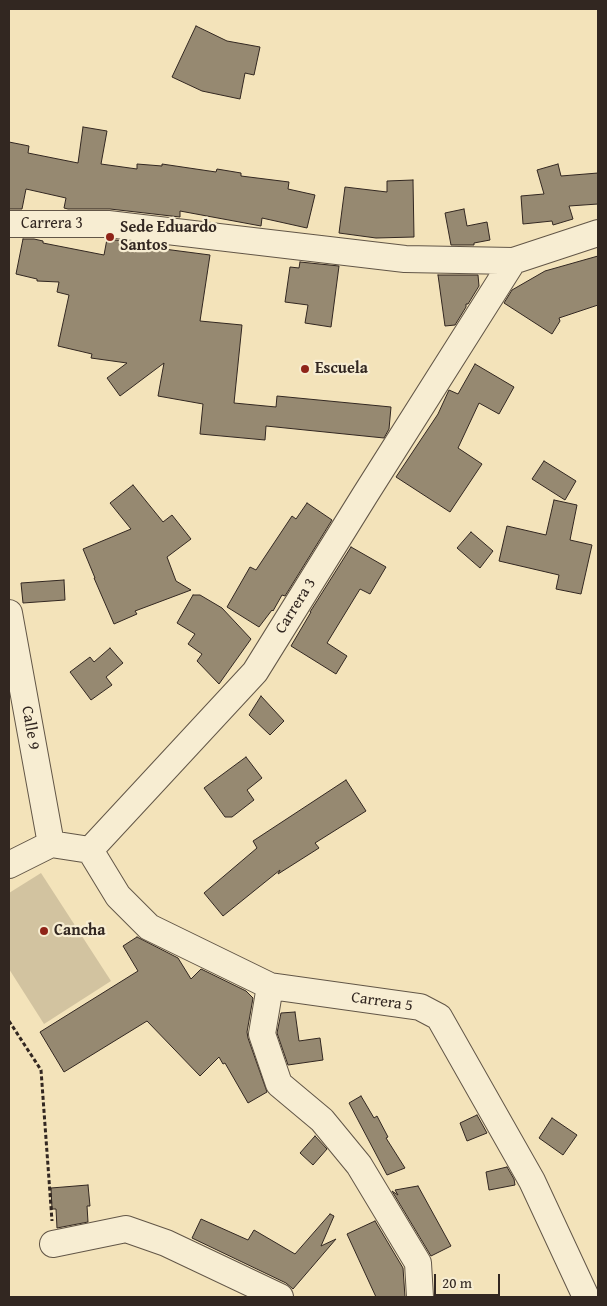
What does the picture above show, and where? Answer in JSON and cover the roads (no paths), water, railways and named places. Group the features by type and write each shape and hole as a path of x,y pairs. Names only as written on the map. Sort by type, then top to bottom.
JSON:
{"street":[{"name":"Carrera 3","path":"9,224 108,224 405,259 513,261 598,233"},
{"name":"Carrera 3","path":"90,850 255,672 513,261"},
{"name":"Calle 9","path":"9,613 51,844"},
{"path":"9,866 51,844 90,850"},
{"name":"Carrera 5","path":"90,850 118,896 149,927 270,986 420,1007 439,1017 532,1181 586,1297"},
{"path":"270,986 262,1034 279,1084 322,1120 359,1165 418,1263 420,1297"},
{"path":"53,1244 126,1229 166,1242 280,1297"}],"place":[{"name":"Sede Eduardo Santos","path":"110,237"},
{"name":"Escuela","path":"305,369"},
{"name":"Cancha","path":"44,931"}]}
